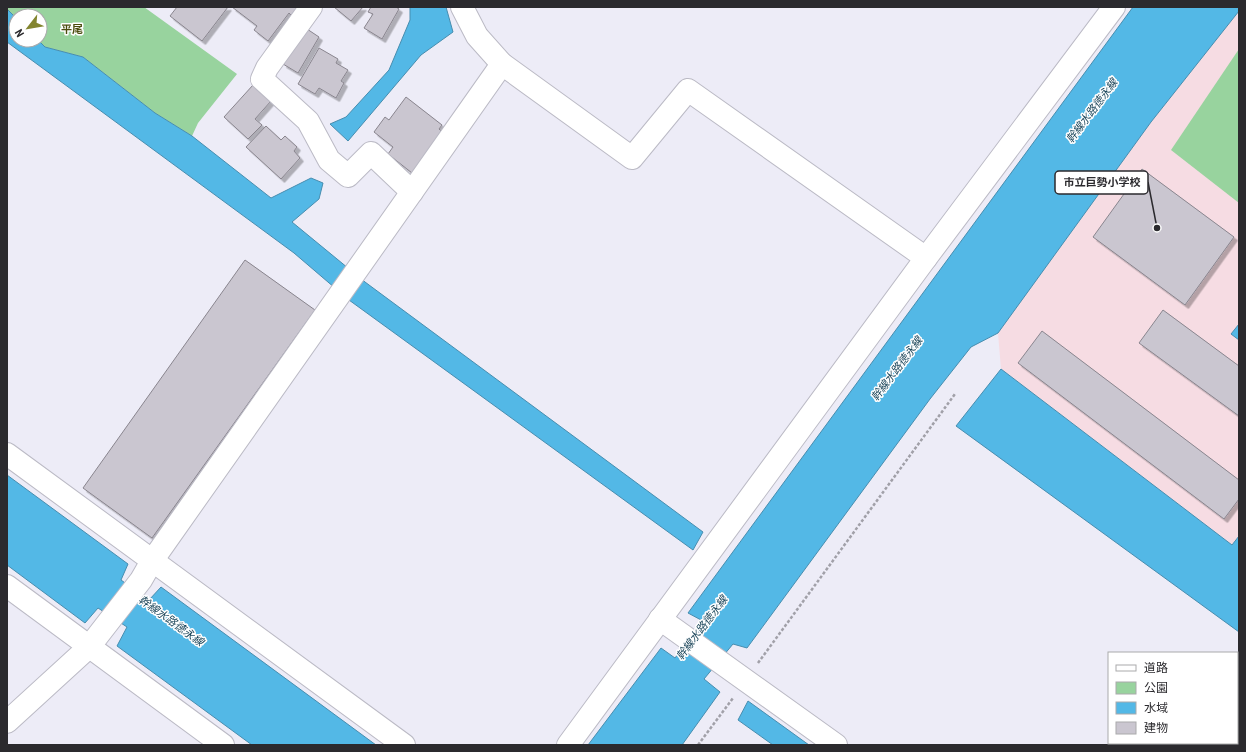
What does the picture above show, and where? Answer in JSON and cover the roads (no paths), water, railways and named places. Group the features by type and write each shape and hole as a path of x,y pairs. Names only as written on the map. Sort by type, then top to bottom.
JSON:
{"street":[{"path":"312,7 267,68 262,79 308,121 329,160 348,176 371,154 412,192"},
{"path":"462,7 477,36 502,64 632,158 688,90 926,258"},
{"path":"568,745 926,258 1114,7"},
{"path":"7,722 94,641 141,580 152,561 502,64"},
{"path":"7,454 404,745"},
{"path":"7,586 94,641 223,745"},
{"path":"660,619 836,745"}],"water":[{"path":"410,7 446,7 453,32 421,55 348,141 330,124 346,117 389,70 410,20"},
{"name":"幹線水路徳永線","path":"1133,7 1239,7 1239,11 1151,122 998,333 971,347 930,399 747,648 733,644 704,679 720,692 682,745 588,745 661,648 675,658 703,621 688,613"},
{"path":"7,9 8,43 7,42"},
{"path":"15,48 48,48 83,57 155,113 192,136 271,198 311,178 323,183 319,199 292,222 365,282 703,532 693,550 349,300 294,253"},
{"path":"1239,324 1239,340 1231,334"},
{"path":"1001,369 1232,545 1239,536 1239,632 956,426"},
{"name":"幹線水路徳永線","path":"7,475 128,564 121,580 149,600 161,587 376,745 252,745 117,646 127,627 98,608 85,623 7,565"},
{"path":"748,701 809,745 773,745 738,720"}],"place":[{"name":"市立巨勢小学校","path":"1157,228"}],"district":[{"name":"平尾","path":"72,29"}]}
